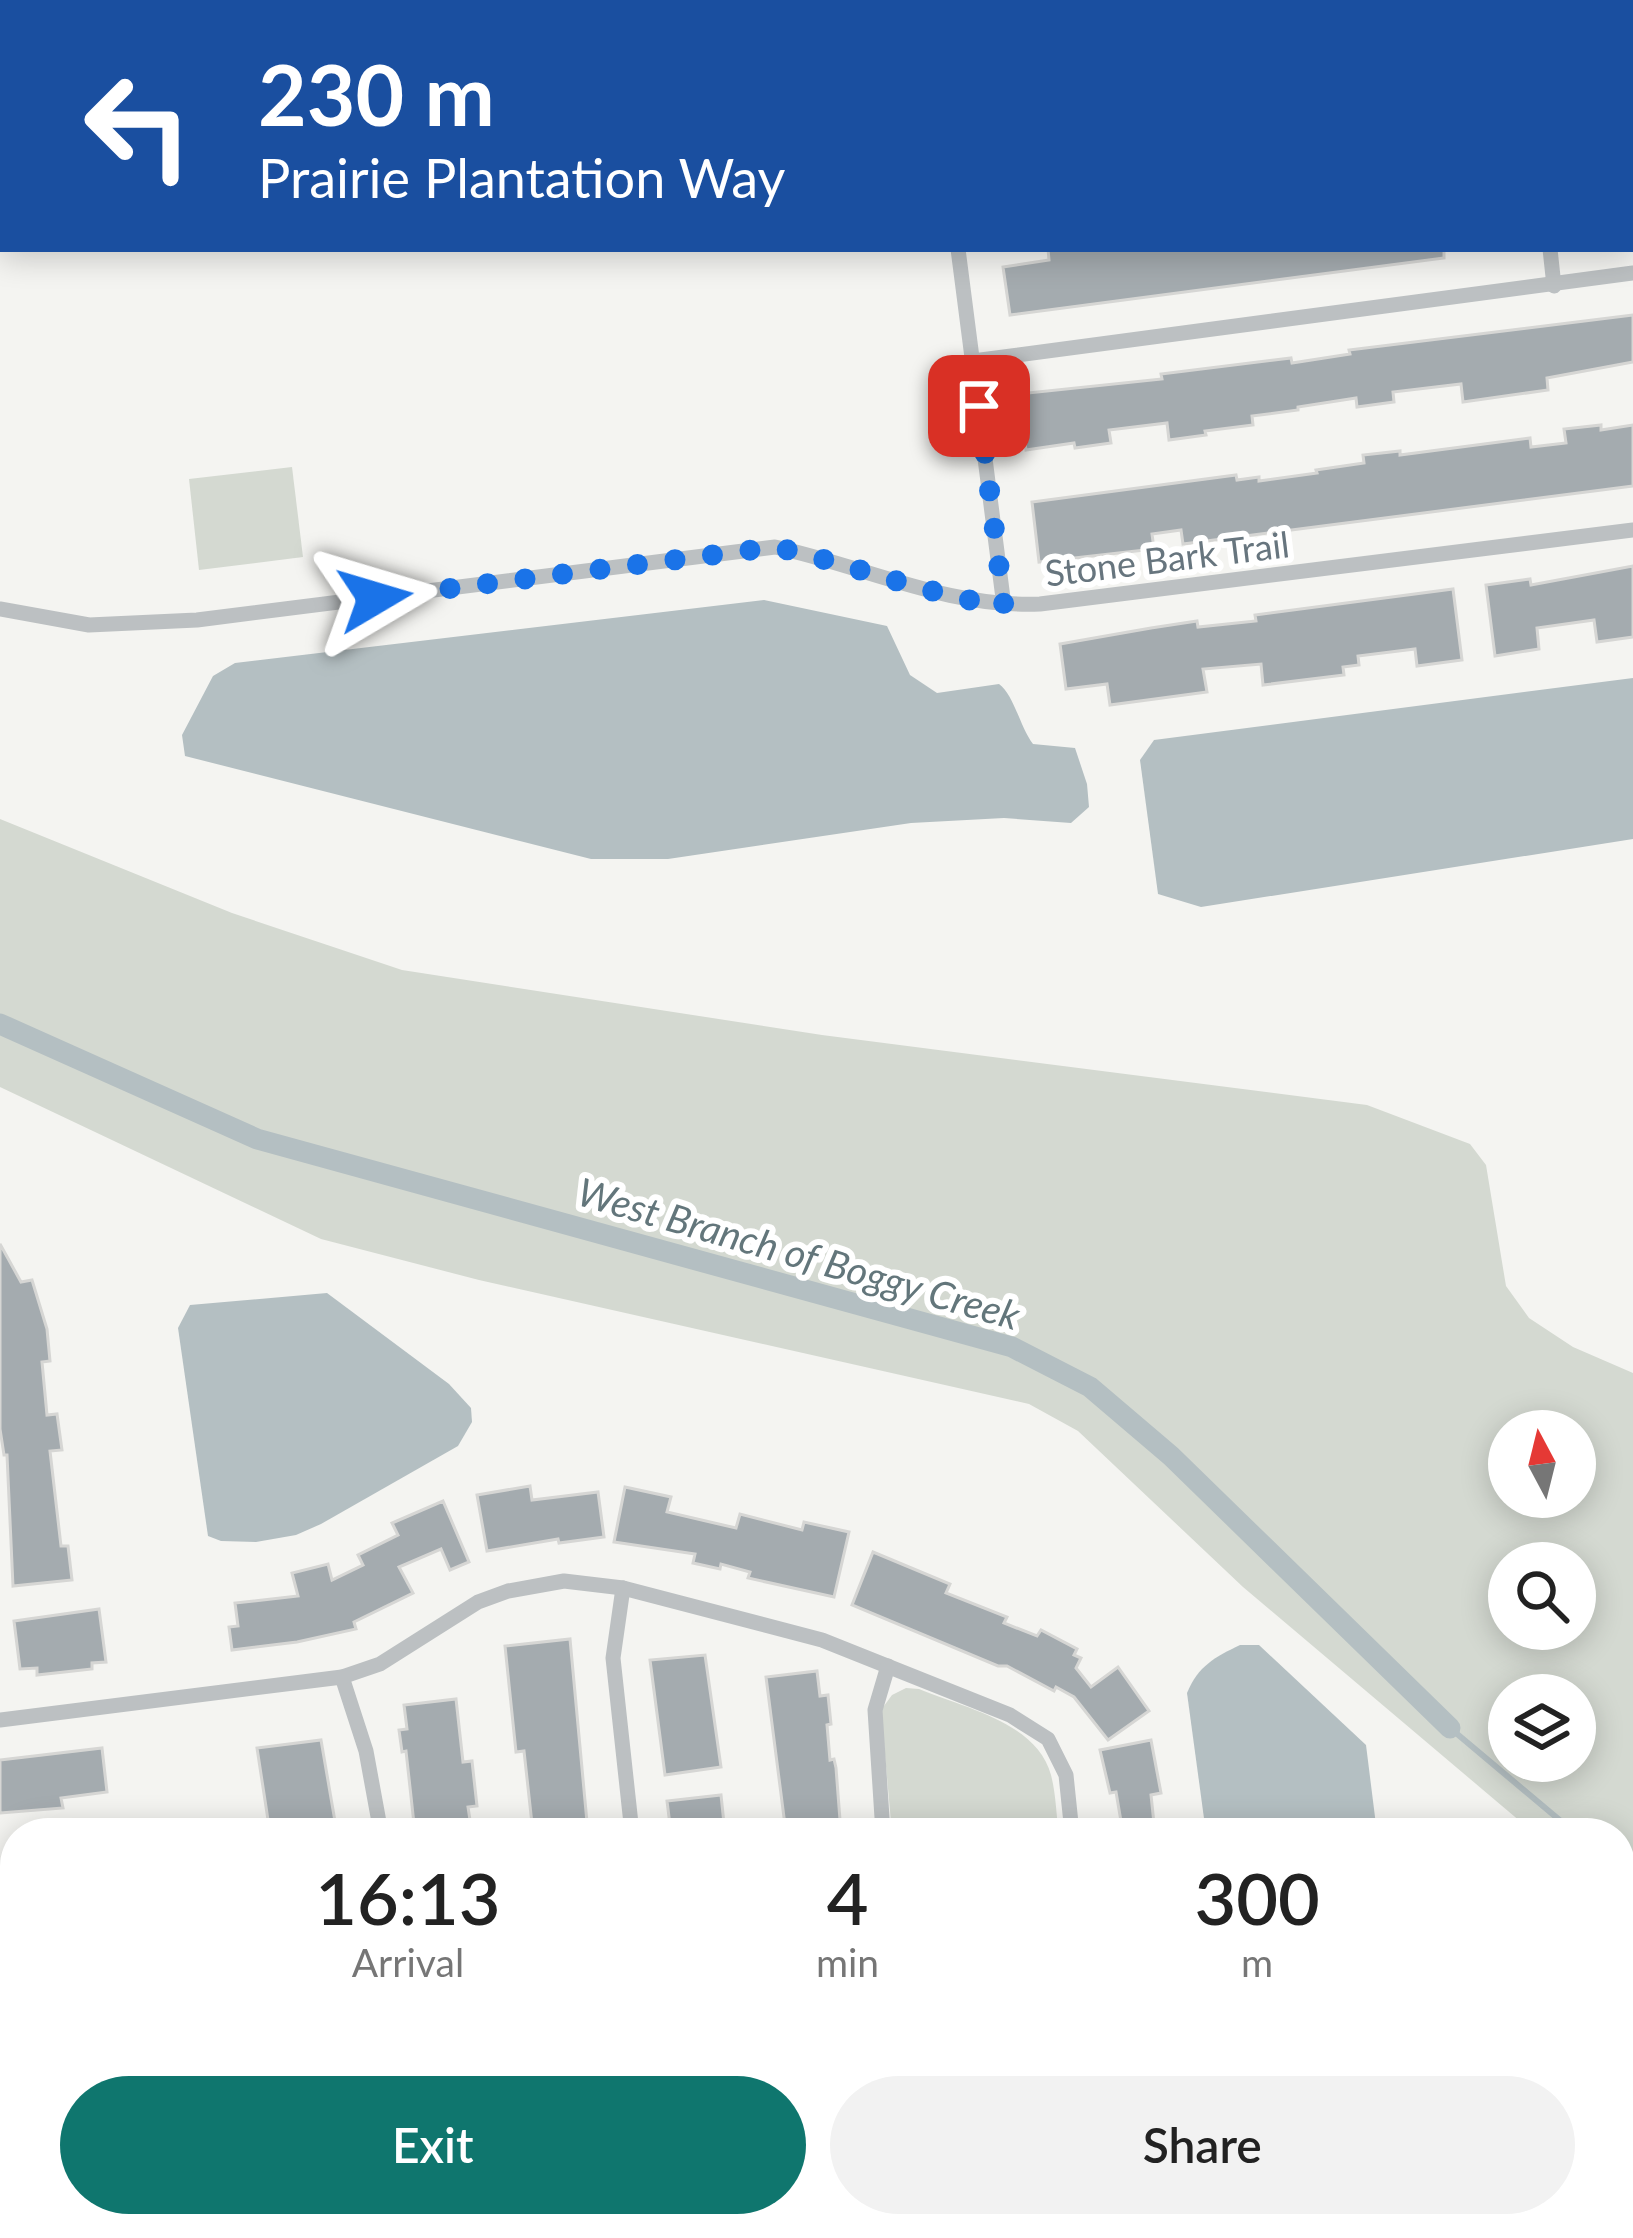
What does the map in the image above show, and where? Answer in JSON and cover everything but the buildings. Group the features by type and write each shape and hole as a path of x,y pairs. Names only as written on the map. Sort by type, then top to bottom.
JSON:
{"street":[{"path":"958,252 1004,606"},
{"path":"1550,252 1554,286"},
{"path":"973,361 1633,273"},
{"name":"Stone Bark Trail","path":"0,609 89,625 197,620 775,547 956,599 1004,606 1633,530"},
{"path":"0,1720 342,1678 380,1664 478,1602 564,1581 622,1588 822,1640 1010,1715 1048,1739 1066,1775 1070,1818"},
{"path":"622,1588 613,1658 630,1818"},
{"path":"883,1818 875,1710 888,1666"},
{"path":"342,1678 366,1751 378,1818"}],"shaded area":[{"path":"292,467 303,557 199,570 189,479"},
{"path":"764,600 887,626 910,675 937,693 999,684 1033,744 1075,748 1089,807 1071,823 1004,818 911,823 668,859 591,859 185,756 182,735 213,676 235,663"},
{"path":"1633,678 1633,839 1201,907 1158,894 1140,760 1154,740"},
{"path":"0,819 232,913 402,970 822,1035 1367,1105 1470,1144 1486,1165 1506,1286 1529,1318 1573,1347 1633,1373 1633,1818 1516,1818 1243,1587 1078,1431 1029,1404 479,1280 321,1239 0,1087"},
{"path":"327,1293 449,1384 471,1408 472,1422 458,1446 296,1535 256,1542 208,1536 178,1328 190,1305"},
{"path":"1240,1645 1259,1645 1366,1745 1375,1818 1204,1818 1187,1693 1208,1663"},
{"path":"906,1688 919,1689 1015,1730 1043,1757 1051,1775 1057,1818 891,1818 881,1710 892,1695"}],"waterway":[{"name":"West Branch of Boggy Creek","path":"0,1024 257,1139 1012,1347 1090,1387 1171,1456 1450,1728"},
{"name":"West Branch of Boggy Creek","path":"1450,1728 1557,1818"}],"route":[{"path":"375,598 775,547 956,599 1004,606 979,406"}]}
